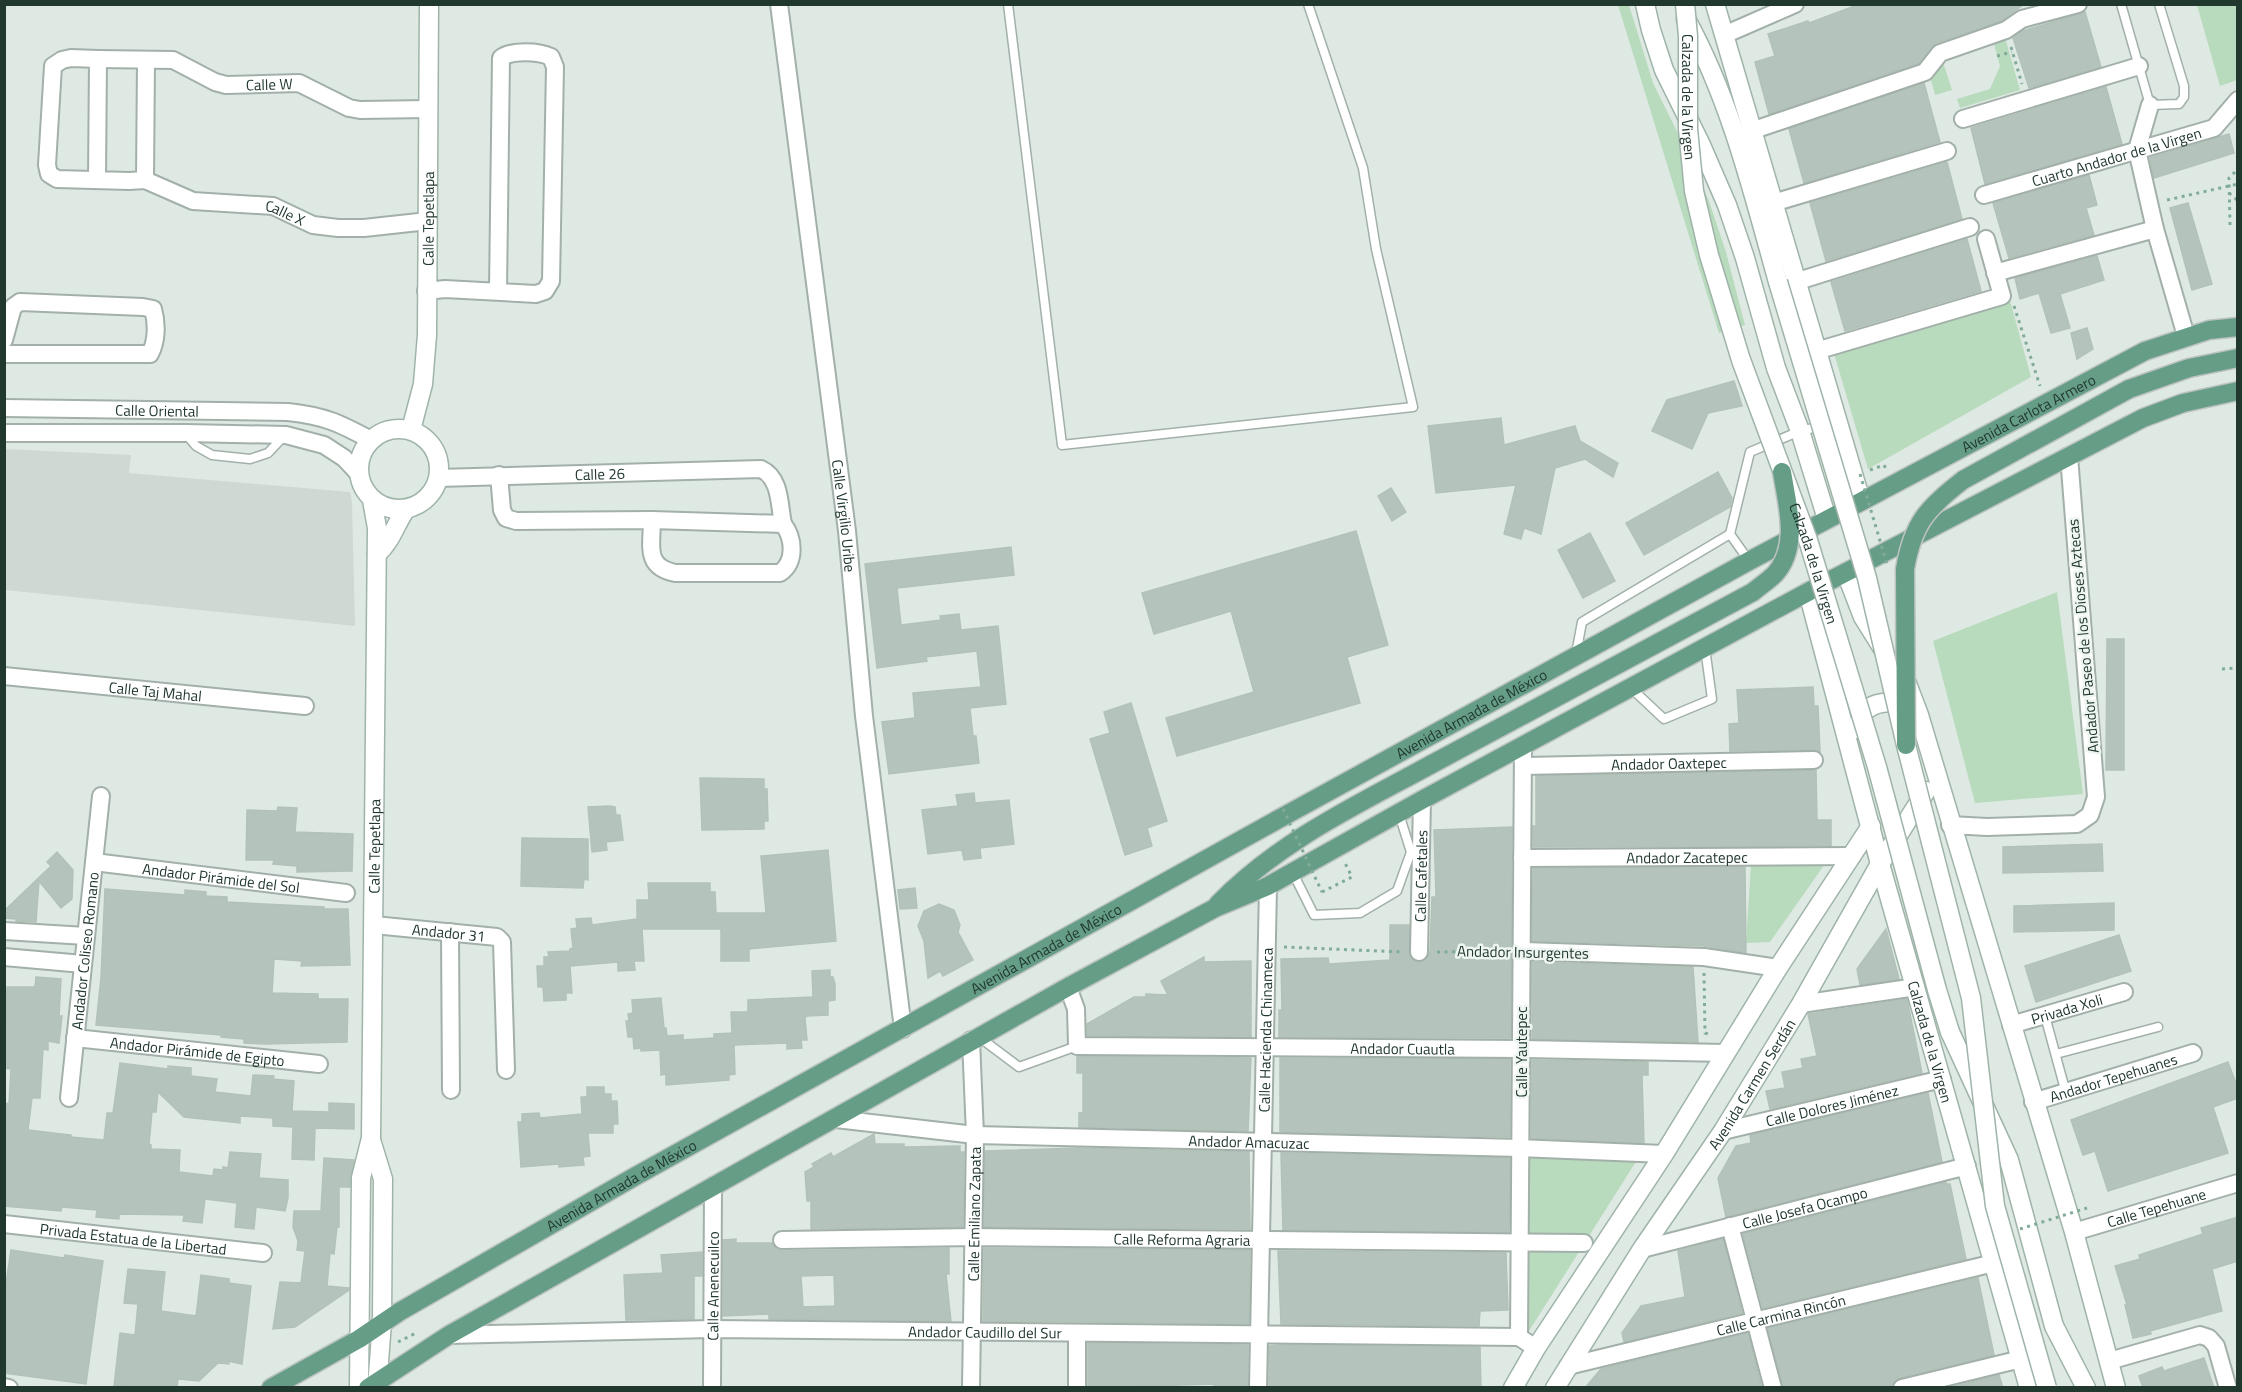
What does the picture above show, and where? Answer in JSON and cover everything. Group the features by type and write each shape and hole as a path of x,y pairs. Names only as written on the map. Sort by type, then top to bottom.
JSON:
{"main road":[{"name":"Avenida Carlota Armero","path":"1827,519 2145,351 2209,330 2238,327"},
{"path":"1906,745 1905,569 1908,551 1924,515 1939,499 1963,480 2129,389 2188,368 2238,358"},
{"path":"374,1385 449,1335 836,1119 975,1038 1215,908 1293,873 1808,592 2143,418 2182,403 2238,391"},
{"path":"1215,908 1241,880 1308,831 1753,592 1775,574 1786,558 1790,518 1782,472"},
{"name":"Avenida Armada de México","path":"271,1388 359,1339 382,1322 624,1183 1827,519"}],"street":[{"name":"Calle Tepetlapa","path":"411,430 423,384 427,335 429,4"},
{"name":"Calle Virgilio Uribe","path":"779,4 847,531 864,716 903,1029"},
{"path":"1645,4 1664,70 1701,145 1727,205 1745,258 1776,368 1800,431 1827,519"},
{"name":"Calzada de la Virgen","path":"1678,4 1704,55 1787,282 1816,351 1861,501"},
{"name":"Calzada de la Virgen","path":"1685,4 1688,36 1688,129 1694,191 1709,255 1738,349 1809,540 1950,1032 2009,1160 2054,1326 2086,1388"},
{"name":"Calzada de la Virgen","path":"1715,4 1773,203 1787,282 1867,578 1906,745 1971,998 1995,1206 2047,1388"},
{"path":"1724,34 1795,4"},
{"path":"1751,131 1925,72 1940,52 2006,30 2022,19 2078,4"},
{"path":"426,291 446,289 536,294 545,291 551,281 555,67 551,57 544,54 506,54 501,58 498,291"},
{"name":"Calle W","path":"97,179 57,179 49,174 47,165 53,66 62,60 71,58 173,60 215,82 226,85 299,83 349,108 360,110 428,109"},
{"path":"98,59 97,179 115,181 145,180 146,61"},
{"path":"1964,119 2139,66"},
{"name":"Cuarto Andador de la Virgen","path":"1984,195 2214,128 2238,100"},
{"path":"2150,105 2137,150 2155,229 2186,336"},
{"path":"1773,203 1947,152"},
{"name":"Calle X","path":"145,180 192,201 273,206 313,225 364,228 428,221"},
{"path":"1787,282 1970,227"},
{"path":"1995,273 2155,229"},
{"path":"1816,351 2002,296 1986,239"},
{"path":"4,340 12,308 20,302 143,307 153,309 156,319 154,346 150,354 4,354"},
{"name":"Calle Oriental","path":"4,408 288,412 310,414 333,420 371,440"},
{"path":"306,439 310,414"},
{"path":"400,428 411,430 426,439 435,453 439,469 438,478 435,487 423,501 406,509 388,508 372,500 363,488 359,474 361,456 371,440 390,430 400,428"},
{"name":"Calle Oriental","path":"4,433 286,435 324,445 344,458 359,474"},
{"name":"Andador Paseo de los Dioses Aztecas","path":"1950,825 1987,827 2077,824 2090,815 2096,797 2069,456"},
{"name":"Calle 26","path":"438,478 761,469 769,473 775,481 783,524"},
{"path":"499,475 502,510 506,518 516,521 652,520 783,524 791,535 791,560 787,569 780,573 663,571 655,565 651,553 652,520"},
{"name":"Calle Tepetlapa","path":"359,1388 361,1178 371,1138 377,554 377,528 372,500"},
{"path":"377,554 389,542 406,509"},
{"name":"Calzada de la Virgen","path":"1846,573 1863,617 1874,638 1906,679 1919,715 1935,776 2073,1232 2116,1388"},
{"name":"Calzada de la Virgen","path":"1808,592 1880,864 2029,1388"},
{"name":"Calle Taj Mahal","path":"4,676 305,706"},
{"path":"1853,757 1862,715 1874,705 1904,704 1919,715"},
{"name":"Calle Yautepec","path":"1519,1337 1523,746"},
{"name":"Andador Oaxtepec","path":"1523,766 1814,760"},
{"name":"Avenida Carmen Serdán","path":"1555,1388 1642,1249 1723,1131 1801,1004 1880,864 1935,776"},
{"name":"Andador Coliseo Romano","path":"69,1098 101,796"},
{"name":"Calle Cafetales","path":"1419,952 1422,801"},
{"path":"1513,1388 1536,1348 1664,1154 1778,968 1871,826"},
{"name":"Andador Zacatepec","path":"1522,858 1852,856"},
{"name":"Andador Pirámide del Sol","path":"94,862 346,893"},
{"name":"Calle Hacienda Chinameca","path":"1258,1388 1268,886"},
{"name":"Andador 31","path":"374,925 497,937 502,942 506,1070"},
{"path":"4,931 86,936"},
{"path":"450,932 451,1090"},
{"name":"Andador Insurgentes","path":"1522,951 1704,957 1778,968"},
{"path":"4,957 83,964"},
{"path":"1068,987 1076,1009 1077,1046"},
{"path":"1801,1004 1916,987"},
{"name":"Privada Xoli","path":"2011,1025 2124,992"},
{"name":"Andador Pirámide de Egipto","path":"75,1038 319,1064"},
{"name":"Calle Emiliano Zapata","path":"971,1388 975,1038"},
{"name":"Andador Cuautla","path":"1077,1046 1729,1048"},
{"name":"Andador Tepehuanes","path":"2033,1102 2193,1053"},
{"name":"Calle Dolores Jiménez","path":"1723,1131 1942,1079"},
{"name":"Andador Amacuzac","path":"836,1119 975,1135 1520,1148 1664,1154"},
{"name":"Calle Tepetlapa","path":"371,1138 383,1179 382,1322 374,1385"},
{"name":"Calle Josefa Ocampo","path":"1642,1249 1967,1166"},
{"name":"Calle Tepehuane","path":"2073,1232 2238,1183"},
{"name":"Calle Anenecuilco","path":"712,1388 713,1186"},
{"name":"Privada Estatua de la Libertad","path":"4,1224 263,1253"},
{"path":"1731,1226 1773,1388"},
{"name":"Calle Reforma Agraria","path":"782,1240 974,1237 1584,1243"},
{"name":"Calle Carmina Rincón","path":"1568,1366 1994,1263"},
{"name":"Andador Caudillo del Sur","path":"449,1335 712,1329 1519,1337"},
{"path":"1077,1333 1077,1388"},
{"path":"2109,1361 2200,1335 2209,1338 2216,1346 2228,1388"},
{"path":"1519,1337 1536,1348"},
{"path":"1902,1388 2021,1359"},
{"path":"4,1387 9,1388"}],"lane":[{"path":"1008,4 1062,445 1413,407 1376,249 1363,168 1308,4"},
{"path":"2121,4 2150,105 2179,104 2184,97 2184,86 2159,4"},
{"path":"1576,657 1582,622 1730,534 1750,452 1800,431 1837,422"},
{"path":"185,433 196,447 212,455 250,459 268,453 286,435"},
{"path":"1730,534 1749,561"},
{"path":"1630,688 1664,719 1712,699 1705,648"},
{"path":"1293,873 1314,915 1360,913 1397,891 1411,852 1400,814"},
{"path":"2045,1016 2066,1093"},
{"path":"2056,1054 2158,1027"},
{"name":"Andador Cuautla","path":"975,1038 1019,1066 1077,1046"}],"path":[{"path":"2006,30 2027,100"},
{"path":"1997,56 2012,52"},
{"path":"2230,225 2229,178 2238,169"},
{"path":"2151,205 2229,184 2238,184"},
{"path":"2229,193 2238,201"},
{"path":"2002,296 2010,293 2046,404"},
{"path":"1860,474 1888,566"},
{"path":"2222,669 2238,668"},
{"path":"1283,809 1322,892 1352,877"},
{"name":"Andador Insurgentes","path":"1267,946 1419,952 1522,951"},
{"path":"1704,957 1705,1033 1729,1048"},
{"path":"2015,1231 2087,1208"}],"shaded area":[{"path":"5,449 131,455 129,473 350,492 355,626 5,590"}],"green space":[{"path":"1618,5 1629,5 1653,83 1696,170 1710,204 1726,252 1745,325 1719,333"},
{"path":"2197,5 2237,5 2237,80 2220,86"},
{"path":"2004,34 2020,90 1960,108 1957,99 1990,89 2000,66 1992,37"},
{"path":"1942,59 1952,90 1935,95 1929,73"},
{"path":"2009,297 2031,377 1868,469 1833,350"},
{"path":"2057,592 2083,794 1975,803 1933,641"},
{"path":"1827,861 1770,942 1746,943 1751,864"},
{"path":"1524,1154 1637,1160 1529,1331 1526,1327 1528,1251"}],"building":[{"path":"1860,4 2024,4 2001,21 1936,43 1919,63 1769,114 1755,62 1775,56 1768,34 1808,21 1809,23"},
{"path":"2085,12 2101,67 2029,88 2013,38 2023,31"},
{"path":"1924,83 1940,142 1804,183 1789,129"},
{"path":"2106,87 2122,144 1985,184 1971,128"},
{"path":"2229,134 2234,153 2154,178 2150,158"},
{"path":"1947,162 1962,219 1826,261 1810,203"},
{"path":"2089,175 2097,205 2086,208 2094,235 2009,258 1993,203"},
{"path":"2188,203 2212,284 2192,290 2170,208"},
{"path":"1967,239 1981,291 1845,331 1831,282"},
{"path":"2097,256 2104,280 2060,294 2070,328 2051,333 2039,293 2020,299 2015,278"},
{"path":"2087,328 2093,349 2077,359 2071,333"},
{"path":"1734,381 1742,406 1708,413 1692,449 1652,431 1667,400"},
{"path":"1501,418 1504,445 1575,426 1580,441 1618,463 1613,477 1585,459 1555,468 1541,534 1524,528 1521,539 1504,534 1516,485 1436,493 1428,426"},
{"path":"1718,472 1732,498 1730,507 1644,555 1626,523"},
{"path":"1391,488 1406,512 1392,521 1378,496"},
{"path":"1356,531 1388,645 1347,657 1360,703 1177,756 1166,718 1254,692 1231,611 1154,634 1142,593"},
{"path":"1590,533 1615,581 1583,598 1558,550"},
{"path":"1011,547 1014,575 897,588 901,625 941,620 940,616 959,614 961,630 998,626 1006,704 970,708 979,763 889,774 882,722 915,718 913,693 981,687 977,651 926,657 927,661 877,668 865,564"},
{"path":"2107,639 2124,639 2124,770 2106,770"},
{"path":"1813,687 1814,706 1818,706 1820,752 1814,750 1730,751 1729,724 1739,723 1737,690"},
{"path":"1131,703 1167,821 1147,828 1152,846 1125,855 1090,739 1110,733 1104,712"},
{"path":"1816,770 1817,820 1831,820 1831,846 1533,847 1533,826 1536,826 1536,776"},
{"path":"700,778 764,779 764,789 767,789 768,821 764,821 764,829 702,830"},
{"path":"974,793 975,803 1009,800 1014,844 980,848 981,858 964,860 962,850 928,854 922,810 958,806 956,795"},
{"path":"278,807 297,808 295,832 353,834 352,871 297,872 297,866 273,864 274,860 246,860 247,810 277,811"},
{"path":"588,807 615,807 616,815 620,815 623,840 606,842 607,850 592,852"},
{"path":"1512,827 1511,1038 1279,1037 1279,1010 1282,1010 1281,959 1328,958 1329,964 1390,960 1390,925 1409,925 1410,957 1418,962 1425,961 1430,952 1432,897 1436,897 1434,830"},
{"path":"522,838 588,839 588,880 584,879 583,888 521,886"},
{"path":"2102,844 2103,871 2003,873 2003,847"},
{"path":"828,850 836,941 749,949 749,961 721,961 721,929 642,929 644,961 634,961 635,970 618,971 618,962 570,966 572,993 566,993 566,1000 544,1001 543,987 538,987 537,966 544,966 544,957 549,957 548,952 570,951 573,948 571,929 577,928 576,919 591,918 592,925 637,919 637,900 649,900 648,883 710,883 710,892 715,892 716,913 766,913 761,856"},
{"path":"57,852 73,870 72,899 61,908 39,881 36,922 4,918 4,911 51,866 47,862"},
{"path":"1745,867 1746,953 1704,946 1532,941 1533,868"},
{"path":"915,888 917,908 900,909 898,890"},
{"path":"105,889 185,895 185,890 206,892 206,896 227,897 227,902 348,909 350,965 301,966 302,961 274,959 272,993 318,994 318,999 348,999 347,1042 244,1043 244,1039 221,1037 221,1035 96,1025 101,978"},
{"path":"2114,903 2114,930 2014,932 2014,906"},
{"path":"939,904 954,910 960,925 958,932 973,960 943,976 940,971 928,978 924,941 918,926 924,911"},
{"path":"1886,929 1899,979 1860,985 1857,969"},
{"path":"2119,935 2131,971 2036,1002 2025,966"},
{"path":"1204,957 1204,962 1251,961 1251,1037 1087,1036 1087,1024 1134,997 1146,997 1146,994 1168,995 1161,981"},
{"path":"1532,962 1693,967 1698,1042 1532,1039"},
{"path":"830,970 830,977 833,977 835,984 835,1000 828,1001 828,1015 805,1018 807,1040 801,1040 802,1048 787,1049 787,1043 734,1045 735,1074 729,1075 729,1080 666,1085 666,1074 661,1075 660,1050 634,1049 633,1037 628,1037 626,1021 629,1021 628,1014 633,1013 632,1000 661,998 667,1036 683,1035 683,1040 714,1038 714,1034 732,1033 731,1012 748,1012 748,1000 813,997 812,971"},
{"path":"36,977 61,979 59,1016 62,1016 59,1043 48,1041 48,1050 43,1049 40,1098 32,1098 28,1130 104,1140 107,1113 113,1113 120,1063 168,1069 168,1066 191,1068 191,1076 217,1079 215,1092 251,1096 253,1075 274,1076 273,1079 294,1081 292,1111 329,1112 329,1103 354,1104 354,1129 315,1128 314,1160 292,1159 293,1127 273,1126 273,1118 240,1116 240,1123 184,1117 158,1092 156,1112 152,1112 149,1144 151,1149 180,1150 179,1172 213,1176 214,1169 228,1168 230,1152 261,1154 259,1178 288,1180 285,1211 256,1207 254,1229 235,1227 237,1203 205,1199 202,1223 183,1221 184,1215 119,1214 119,1219 96,1217 97,1210 62,1207 61,1211 4,1206 4,1103 9,1104 11,1069 4,1068 7,987 35,987"},
{"path":"1907,999 1922,1073 1770,1109 1766,1091 1785,1088 1782,1072 1803,1068 1801,1059 1817,1056 1808,1014"},
{"path":"1077,1056 1251,1058 1248,1131 1079,1127 1079,1113 1083,1113 1083,1073 1077,1073"},
{"path":"1280,1058 1510,1059 1510,1137 1280,1132"},
{"path":"1531,1060 1648,1062 1648,1075 1642,1075 1644,1143 1531,1138"},
{"path":"2228,1062 2238,1089 2238,1098 2213,1107 2228,1153 2108,1191 2095,1151 2083,1155 2071,1120"},
{"path":"587,1087 604,1087 604,1094 611,1094 611,1101 617,1101 618,1124 613,1124 613,1133 588,1133 590,1156 583,1157 584,1165 521,1167 518,1122 522,1122 522,1114 539,1113 540,1118 582,1114 581,1097 587,1097"},
{"path":"1928,1093 1942,1162 1726,1217 1718,1178 1736,1146 1751,1143 1750,1135"},
{"path":"874,1134 875,1144 904,1144 904,1147 960,1146 960,1152 964,1152 963,1227 811,1229 811,1201 807,1201 805,1172 814,1167 812,1164 831,1153 833,1157"},
{"path":"1078,1148 1249,1152 1250,1229 984,1227 985,1151"},
{"path":"1281,1153 1510,1158 1509,1232 1283,1230"},
{"path":"324,1158 354,1160 350,1187 339,1187 339,1227 337,1227 334,1254 330,1253 327,1286 349,1288 349,1290 295,1327 273,1329 280,1282 301,1283 305,1251 297,1250 298,1241 293,1227 294,1211 321,1211"},
{"path":"1946,1182 1950,1184 1966,1259 1763,1308 1743,1234"},
{"path":"2238,1217 2238,1261 2212,1269 2222,1311 2133,1338 2125,1305 2127,1305 2115,1266 2140,1259 2139,1255 2203,1234 2201,1228"},
{"path":"736,1239 736,1243 772,1243 776,1249 782,1251 949,1248 949,1274 946,1274 951,1321 769,1319 769,1314 723,1316 723,1240","holes":["834,1275 835,1306 803,1307 801,1276"]},
{"path":"1723,1239 1742,1313 1624,1342 1622,1333 1641,1306 1685,1297 1678,1251"},
{"path":"984,1248 1250,1250 1249,1324 983,1321"},
{"path":"11,1250 103,1261 86,1384 4,1373 4,1296"},
{"path":"1278,1251 1506,1253 1508,1310 1480,1311 1479,1326 1281,1324"},
{"path":"702,1252 702,1276 694,1276 694,1319 626,1320 624,1275 663,1273 661,1255"},
{"path":"128,1269 165,1272 161,1311 196,1316 201,1275 229,1279 229,1283 251,1286 242,1364 228,1361 229,1364 218,1363 199,1381 178,1379 177,1388 114,1386 120,1333 135,1335 138,1304 124,1303"},
{"path":"1978,1278 1994,1355 1900,1378 1894,1381 1892,1388 1783,1388 1768,1328"},
{"path":"1748,1333 1762,1388 1585,1388 1601,1369"},
{"path":"1088,1343 1248,1345 1248,1388 1214,1388 1214,1384 1088,1388"},
{"path":"1269,1346 1480,1347 1481,1388 1269,1388"},
{"path":"2204,1358 2214,1388 2143,1388 2139,1376 2162,1367 2164,1371"},
{"path":"1999,1375 2003,1388 1948,1388"}]}
